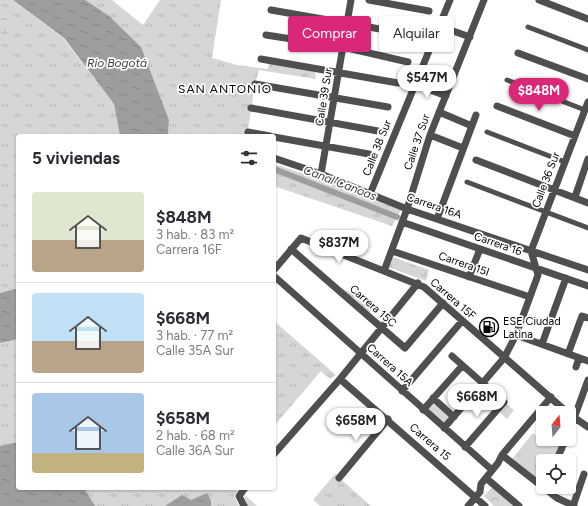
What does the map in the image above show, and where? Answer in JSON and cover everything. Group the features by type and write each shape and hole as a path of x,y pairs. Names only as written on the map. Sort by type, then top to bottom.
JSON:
{"street":[{"name":"Calle 39 Sur","path":"348,16 351,0"},
{"path":"369,0 429,11"},
{"name":"Calle 38 Sur","path":"443,16 450,0"},
{"name":"Calle 37 Sur","path":"384,271 402,222 430,135 484,0"},
{"path":"539,0 588,19"},
{"path":"271,10 306,16"},
{"path":"528,27 588,50"},
{"path":"454,31 470,37"},
{"path":"266,35 288,38"},
{"name":"Calle 39 Sur","path":"321,174 342,52"},
{"path":"365,52 408,62"},
{"name":"Calle 38 Sur","path":"370,194 428,52"},
{"path":"518,53 588,80"},
{"path":"261,59 338,74 398,83"},
{"path":"507,80 586,110"},
{"path":"255,84 388,107"},
{"path":"415,84 446,96"},
{"name":"Calle 36 Sur","path":"531,251 588,102"},
{"path":"497,106 575,136"},
{"path":"252,108 330,121 378,131"},
{"path":"440,112 472,126"},
{"path":"437,219 476,114"},
{"path":"248,132 259,134"},
{"path":"487,132 565,162"},
{"path":"430,135 463,148"},
{"path":"276,137 369,154"},
{"name":"Carrera 16A","path":"276,159 321,174 406,209 588,270"},
{"path":"575,197 588,159"},
{"path":"476,160 588,203"},
{"path":"467,182 588,228"},
{"name":"Carrera 16","path":"402,222 588,286"},
{"name":"Carrera 15F","path":"291,249 301,238 418,284 443,303 560,406"},
{"path":"276,268 291,249"},
{"name":"Carrera 15C","path":"291,249 405,348 443,303"},
{"path":"469,278 480,249"},
{"name":"Carrera 15I","path":"392,251 530,298"},
{"path":"444,428 504,358 516,335 538,275 531,251"},
{"name":"Carrera 15A","path":"276,278 492,470"},
{"path":"542,344 566,278"},
{"path":"276,452 340,379 418,284"},
{"path":"568,354 585,317"},
{"path":"402,391 462,321"},
{"path":"516,335 588,361"},
{"path":"452,356 504,402 465,447"},
{"path":"576,367 579,358"},
{"path":"423,410 462,366"},
{"name":"Carrera 15","path":"340,379 388,419 485,506"},
{"path":"575,406 588,380"},
{"path":"433,398 454,417"},
{"path":"468,506 480,492 481,484 502,455 550,398"},
{"path":"339,478 388,419"},
{"name":"Carrera 15F","path":"576,419 588,427"},
{"path":"502,455 536,482"},
{"path":"552,494 573,506 584,474"},
{"path":"486,478 519,506"},
{"path":"244,490 239,496 244,506"}],"green space":[{"path":"0,0 13,0 63,38 114,104 120,134 16,134 16,289 0,293"},
{"path":"85,0 112,0 143,25 160,0 221,0 212,58 237,65 268,69 269,63 315,72 316,79 259,70 255,84 247,134 168,134 169,120"},
{"path":"0,15 11,22 11,27 7,35 0,36"},
{"path":"276,165 317,178 401,210 392,226 276,187"},
{"path":"393,257 429,270 426,281 388,267"},
{"path":"341,288 376,305 369,313"},
{"path":"276,323 336,375 330,379 321,371 276,424"},
{"path":"16,339 16,490 238,490 234,496 239,506 0,506 0,343"},
{"path":"434,402 451,416 443,425 427,410"},
{"path":"504,402 514,410 507,419 497,410"},
{"path":"533,433 536,435 536,446 561,446 557,454 536,454 536,479 512,459"},
{"path":"534,437 536,438 536,446 548,447 543,454 536,454 536,464 531,471 516,460"},
{"path":"335,474 371,506 321,506 313,500"},
{"path":"493,486 515,506 494,506 484,496"},
{"path":"244,494 257,506 247,506"},
{"path":"354,497 366,502 364,506 349,506"}],"water":[{"name":"Rio Bogotá","path":"13,0 85,0 109,16 141,47 169,120 168,134 120,134 114,104 64,38"},
{"path":"16,289 16,339 0,343 0,293"},
{"path":"16,442 16,490 85,490 95,506 0,506 0,446"},
{"path":"207,493 211,501 211,506 165,506 182,495 191,500"}],"waterway":[{"name":"Canal Canoas","path":"276,170 397,217"}],"place":[{"name":"ESE Ciudad Latina","path":"489,327"}],"district":[{"name":"SAN ANTONIO","path":"225,89"}]}
